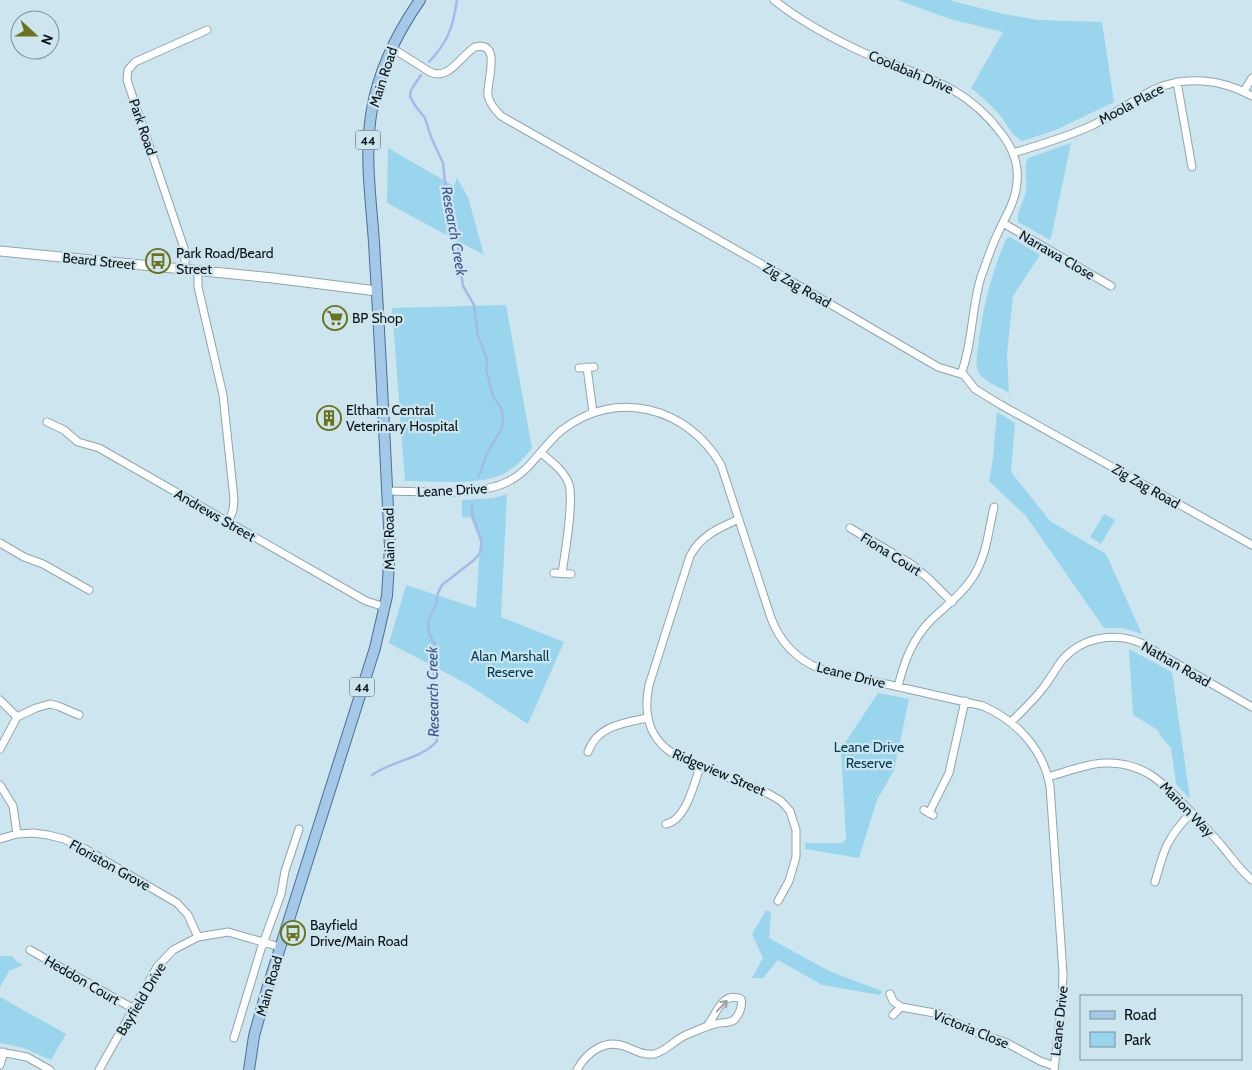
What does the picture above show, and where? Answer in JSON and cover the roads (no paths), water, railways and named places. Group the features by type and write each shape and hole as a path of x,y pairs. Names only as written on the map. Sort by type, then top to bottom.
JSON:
{"main road":[{"name":"Main Road","path":"249,1070 256,1029 280,947 375,648 385,607 390,562 374,231 368,177 368,135 375,95 392,48 420,0"}],"street":[{"name":"Coolabah Drive","path":"774,0 793,14 853,47 884,61 934,79 955,90 977,106 991,120 1013,153 1017,166 1017,187 980,280 966,359 961,374"},
{"name":"Park Road","path":"185,269 186,251 127,80 128,70 135,62 207,30"},
{"name":"Zig Zag Road","path":"392,48 436,74 447,72 474,47 480,46 487,49 491,57 489,98 494,110 501,116 938,367 961,374 975,389 1001,405 1252,545"},
{"path":"1244,91 1252,78"},
{"name":"Moola Place","path":"1013,153 1092,125 1152,91 1177,82 1198,80 1211,82 1232,86 1252,96"},
{"path":"1177,82 1192,166"},
{"name":"Narrawa Close","path":"1003,223 1111,286"},
{"name":"Beard Street","path":"0,251 198,270 377,291"},
{"path":"198,270 198,286 223,395 234,499 233,510 228,522"},
{"path":"579,368 591,367 593,413"},
{"name":"Leane Drive","path":"387,492 470,491 493,488 521,474 550,441 578,420 593,413 615,408 640,408 666,415 688,427 705,442 721,465 771,618 780,638 790,650 802,660 820,669 965,701 992,710 1011,722 1025,735 1034,747 1048,777 1063,973 1062,1001 1054,1068"},
{"name":"Andrews Street","path":"47,422 64,430 78,442 98,448 366,601 385,607"},
{"path":"541,453 562,473 570,491 570,504 558,573 571,574"},
{"path":"898,687 904,662 915,640 925,626 952,602 969,583 981,563 988,540 994,507"},
{"name":"Ridgeview Street","path":"739,519 708,534 690,556 649,684 646,701 647,718 654,735 664,747 676,756 769,794 782,801 790,811 796,830 796,857 789,881 778,901"},
{"name":"Fiona Court","path":"850,528 911,564 952,602"},
{"path":"0,542 24,557 43,564 89,590"},
{"name":"Nathan Road","path":"1011,722 1038,695 1067,655 1084,644 1105,637 1126,638 1141,643 1252,707"},
{"path":"0,700 16,718"},
{"path":"929,813 949,773 965,701"},
{"path":"0,748 16,718 36,708 50,704 79,715"},
{"path":"588,752 594,739 607,729 647,718"},
{"name":"Marion Way","path":"1048,777 1098,764 1112,763 1132,766 1149,773 1160,780 1221,844 1235,864 1252,880"},
{"path":"666,824 675,821 683,811 700,767"},
{"path":"0,785 13,806 17,834"},
{"path":"1155,882 1164,850 1170,838 1191,813"},
{"name":"Main Road","path":"234,1038 281,894 285,871 299,829"},
{"name":"Floriston Grove","path":"0,839 17,834 48,835 64,839 85,849 177,903 188,915 198,936"},
{"name":"Bayfield Drive","path":"99,1070 157,967 173,950 198,936 228,932 280,947"},
{"name":"Heddon Court","path":"30,950 134,1009"},
{"path":"890,994 893,1001 901,1007 893,1015"},
{"path":"577,1070 587,1055 595,1050 614,1044 645,1054 654,1054 680,1038 706,1027 730,1022 741,1009 741,999 735,998 722,1003 706,1027"},
{"name":"Victoria Close","path":"901,1007 940,1014 976,1033 1005,1042 1054,1068"},
{"path":"0,1065 2,1052 28,1057 50,1070"}],"waterway":[{"name":"Research Creek","path":"429,62 441,48 449,34 457,0"},
{"name":"Research Creek","path":"421,75 411,90 410,97 425,118 443,163 449,221 457,239 463,286 474,305 478,336 487,359 486,369 493,396 501,408 503,416 502,428 487,453 479,476"},
{"name":"Research Creek","path":"372,775 388,766 423,752 437,741 433,728 436,693 433,668 436,646 429,634 428,621 442,585 480,553 482,542 472,514 472,504"}],"place":[{"name":"Park Road/Beard Street","path":"158,261"},
{"name":"BP Shop","path":"335,318"},
{"name":"Eltham Central Veterinary Hospital","path":"329,418"},
{"name":"Bayfield Drive/Main Road","path":"293,933"}],"park label":[{"name":"Alan Marshall Reserve","path":"510,664"},
{"name":"Leane Drive Reserve","path":"869,756"}]}
